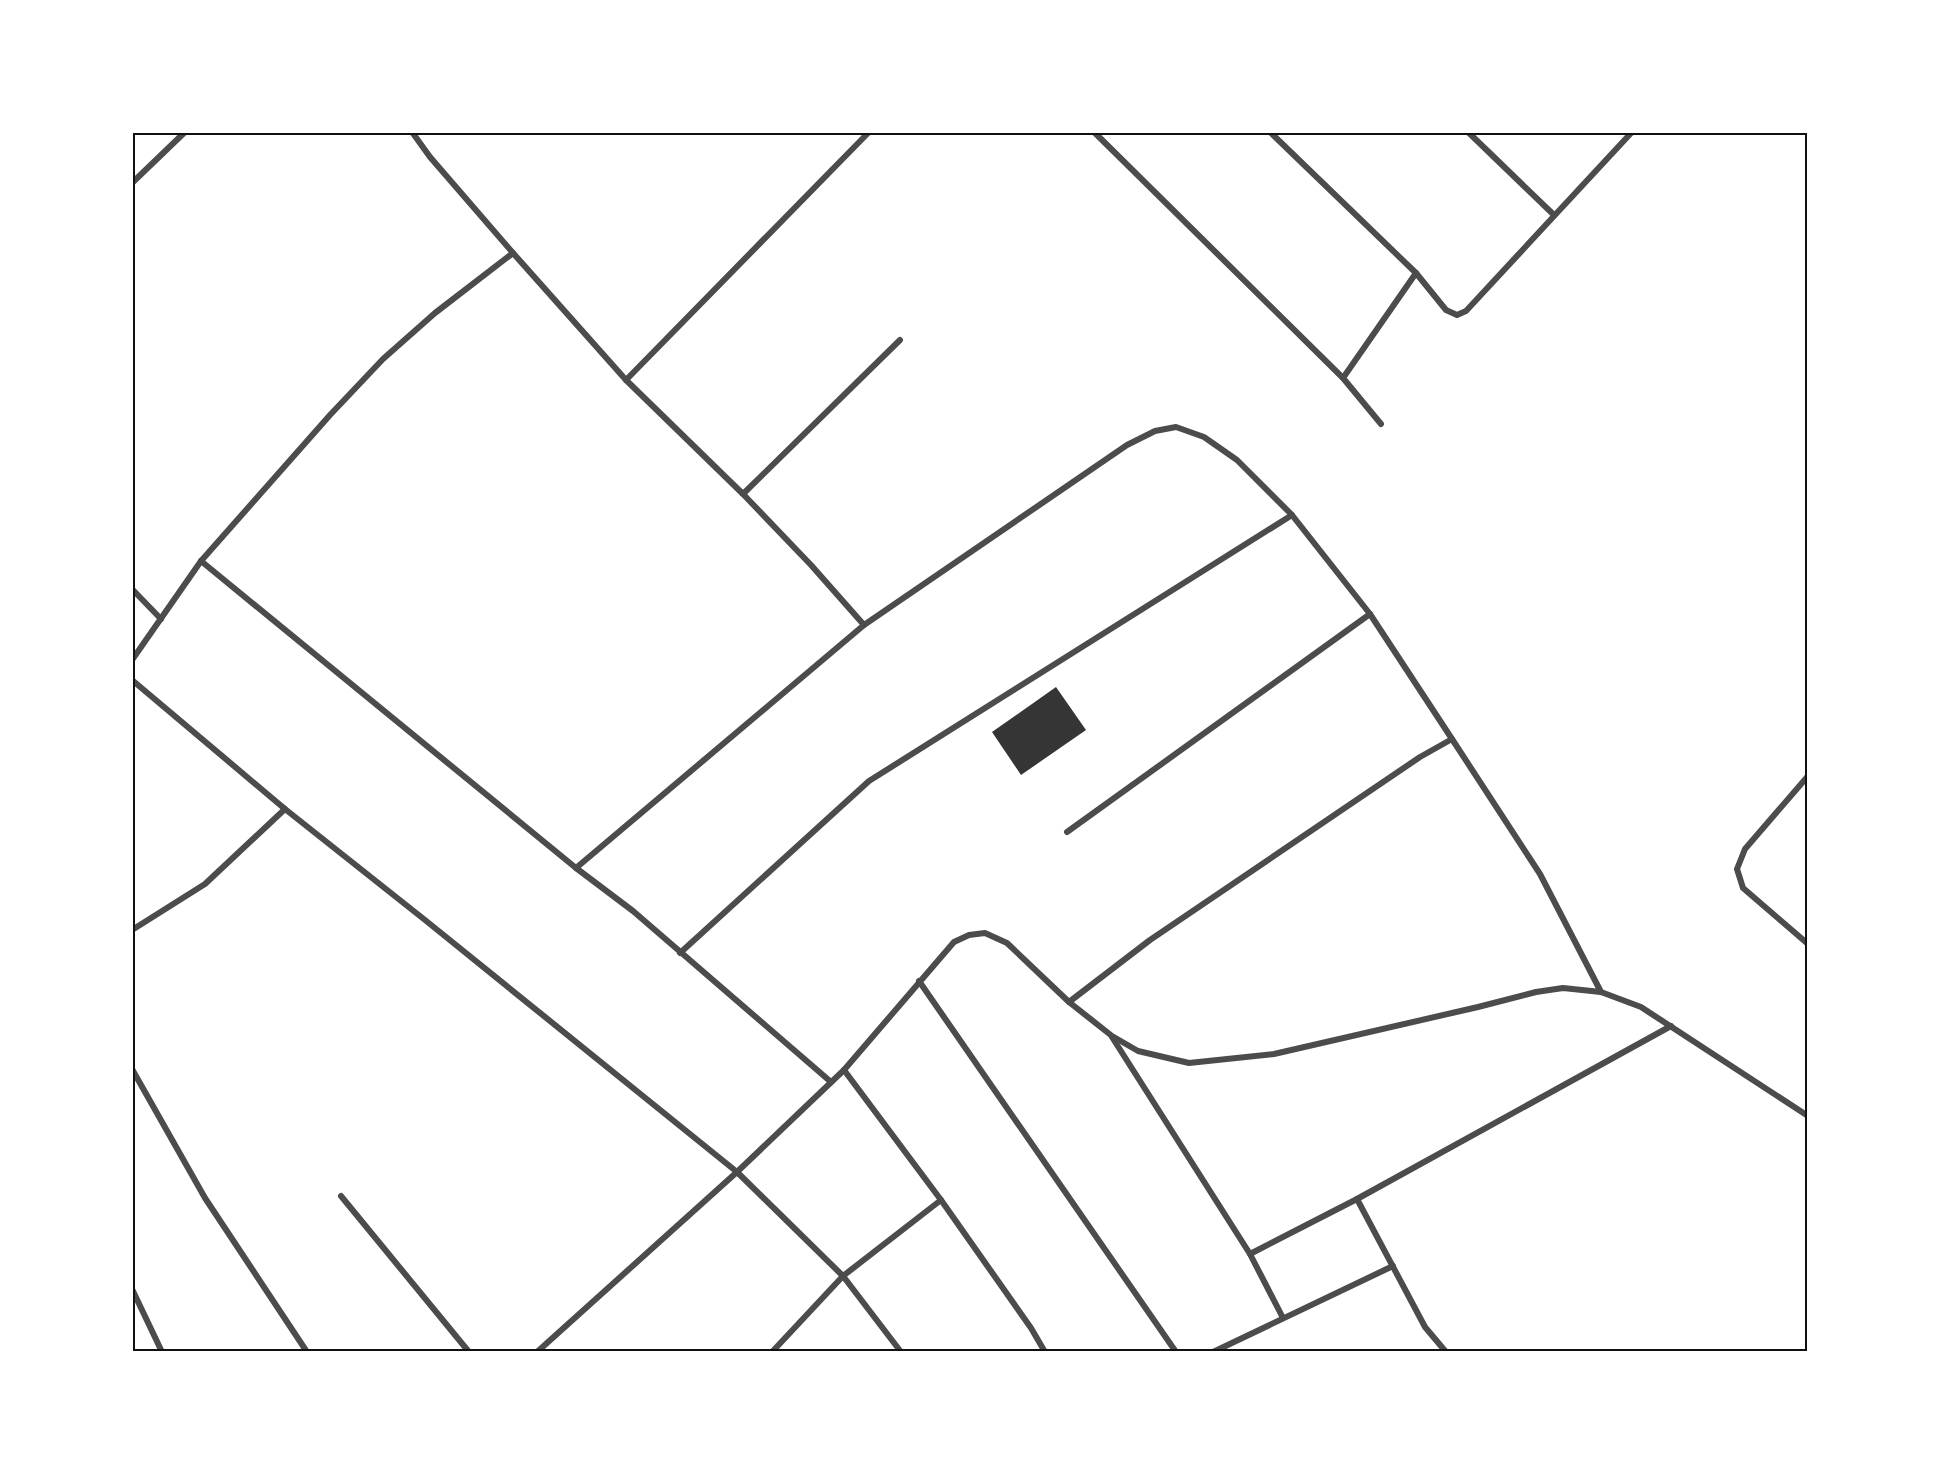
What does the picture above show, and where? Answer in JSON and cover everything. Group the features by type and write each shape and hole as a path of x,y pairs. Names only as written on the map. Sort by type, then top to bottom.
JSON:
{"street":[{"path":"132,183 185,132"},
{"path":"412,132 513,253 626,380 743,494 864,625"},
{"path":"626,380 869,132"},
{"path":"1094,132 1343,378 1381,424"},
{"path":"1270,132 1416,273 1446,310 1454,315 1462,314 1632,132"},
{"path":"1468,132 1554,215"},
{"path":"132,660 201,561 330,415 383,359 435,313 513,253"},
{"path":"1343,378 1416,273"},
{"path":"743,494 900,340"},
{"path":"576,868 864,625 1127,445 1155,431 1176,427 1204,437 1238,460 1292,515 1370,614 1540,874 1601,992"},
{"path":"680,953 870,781 1292,515"},
{"path":"201,561 576,868 633,911 831,1082"},
{"path":"132,589 161,619"},
{"path":"1067,832 1370,614"},
{"path":"132,681 285,809 737,1173 843,1276 901,1352"},
{"path":"1069,1002 1150,940 1236,880 1410,764 1452,739"},
{"path":"1808,777 1745,849 1737,869 1743,888 1808,944"},
{"path":"132,930 205,884 285,809"},
{"path":"537,1352 737,1173 844,1070 954,942 969,935 986,933 1007,943 1069,1002 1112,1036 1138,1051 1189,1063 1274,1054 1536,992 1563,988 1601,992 1641,1007 1808,1116"},
{"path":"919,981 1176,1352"},
{"path":"1250,1254 1358,1199 1671,1026"},
{"path":"1112,1036 1250,1254 1284,1318"},
{"path":"132,1069 205,1198 307,1352"},
{"path":"844,1070 941,1200 1031,1328 1045,1352"},
{"path":"341,1196 469,1352"},
{"path":"1358,1199 1425,1327 1446,1352"},
{"path":"772,1352 843,1276 941,1200"},
{"path":"1213,1352 1393,1266"},
{"path":"132,1289 162,1352"}],"building":[{"path":"1056,687 1086,730 1021,775 992,732"}]}
